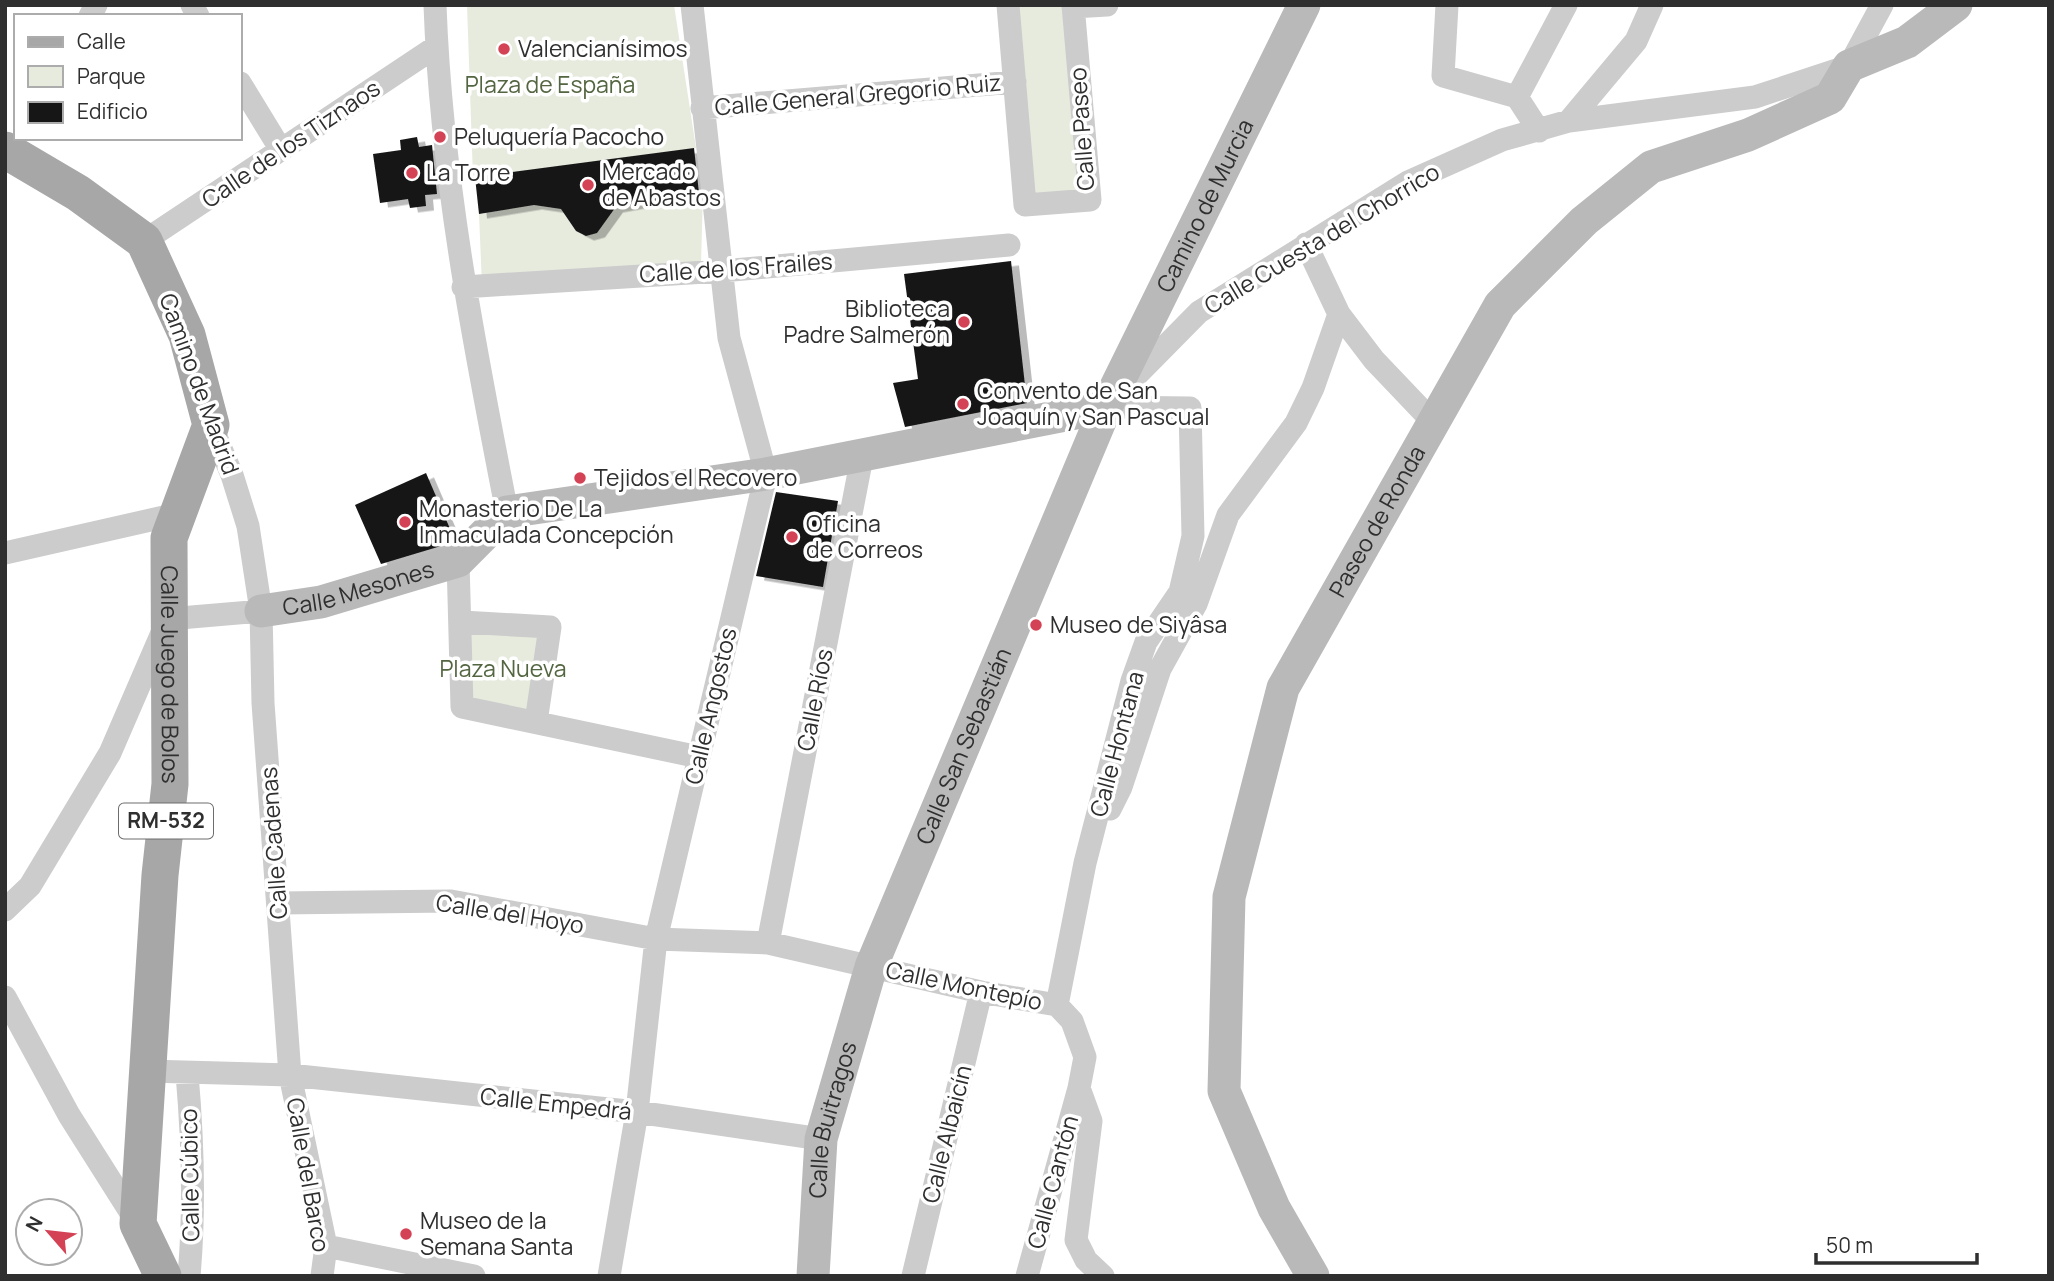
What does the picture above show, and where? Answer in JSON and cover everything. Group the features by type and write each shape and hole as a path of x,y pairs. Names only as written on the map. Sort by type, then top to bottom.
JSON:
{"main road":[{"name":"Camino de Murcia","path":"1105,407 1304,5"},
{"path":"1849,66 1908,42 1956,5"},
{"name":"Paseo de Ronda","path":"1313,1276 1274,1208 1224,1091 1229,897 1283,688 1500,305 1584,221 1651,167 1748,135 1830,98 1849,66"},
{"path":"14,148 145,241"},
{"name":"Camino de Madrid","path":"145,241 187,335 211,425"},
{"path":"507,512 766,474 1105,407"},
{"name":"Calle San Sebastián","path":"871,967 1105,407"},
{"name":"Calle Juego de Bolos","path":"138,1224 170,784 169,538 211,425"},
{"name":"Calle Mesones","path":"261,611 321,602 458,561 507,512"},
{"name":"Calle Buitragos","path":"813,1276 821,1139 871,967"},
{"name":"RM-532","path":"138,1224 163,1276"}],"street":[{"path":"435,5 463,287 507,512"},
{"path":"692,5 729,338 766,474"},
{"name":"Calle Paseo","path":"1008,5 1025,205 1090,200 1073,6"},
{"path":"1073,6 1107,5"},
{"path":"1447,5 1443,76 1517,97 1539,131"},
{"path":"1517,97 1566,5"},
{"path":"1569,121 1636,41 1652,5"},
{"path":"1849,66 1882,5"},
{"name":"Calle de los Tiznaos","path":"145,241 437,46"},
{"name":"Calle Cuesta del Chorrico","path":"1105,407 1199,312 1408,182 1502,140 1569,121 1755,97 1849,66"},
{"name":"Calle General Gregorio Ruiz","path":"702,108 1015,82"},
{"path":"242,86 281,150"},
{"path":"1306,244 1339,314 1374,360 1434,424"},
{"name":"Calle de los Frailes","path":"463,287 722,271 1009,246"},
{"path":"1085,863 1121,786 1160,669 1196,604 1228,515 1296,423 1313,388 1339,314"},
{"name":"Calle Hontana","path":"1056,1005 1085,863 1132,681 1146,642 1180,592 1193,536 1190,408 1105,407"},
{"name":"Camino de Madrid","path":"211,425 232,475 248,526 261,611"},
{"name":"Calle Ríos","path":"768,943 862,457"},
{"name":"Calle Angostos","path":"609,1276 637,1112 656,939 766,474"},
{"path":"5,552 177,514"},
{"path":"458,561 462,622 462,707 699,757"},
{"path":"5,910 30,886 110,753 168,619 261,611"},
{"name":"Calle Cadenas","path":"261,611 263,703 290,1075"},
{"path":"462,622 550,627 536,722"},
{"name":"Calle del Hoyo","path":"279,902 451,901 656,939 768,943"},
{"name":"Calle Montepío","path":"768,943 981,992 1056,1005"},
{"name":"Calle Albaicín","path":"913,1276 981,992"},
{"path":"5,997 69,1115 138,1224"},
{"name":"Calle Cantón","path":"1027,1276 1085,1058 1072,1021 1056,1005"},
{"name":"Calle Empedrá","path":"148,1071 290,1075 637,1112 821,1139"},
{"name":"Calle Cúbico","path":"187,1073 193,1143 194,1217 189,1276"},
{"name":"Calle del Barco","path":"290,1075 326,1245 323,1276"},
{"path":"1079,1088 1090,1121 1076,1240 1086,1260 1103,1276"},
{"path":"326,1245 474,1276"}],"green space":[{"name":"Plaza de España","path":"467,5 674,5 696,148 473,178"},
{"path":"1008,5 1073,5 1090,200 1025,205"},
{"path":"703,192 701,265 482,286 479,214 534,205 561,209 576,231 586,236 597,232 615,208"},
{"name":"Plaza Nueva","path":"462,622 550,627 536,722 462,707"}],"building":[{"name":"La Torre","path":"417,137 419,147 432,145 437,194 425,195 426,206 410,208 408,199 380,203 373,154 401,150 400,140"},
{"name":"Mercado de Abastos","path":"694,148 699,193 615,208 597,233 586,236 576,231 561,209 534,205 479,214 475,177"},
{"name":"Biblioteca Padre Salmerón","path":"1011,261 1027,403 905,427 893,383 918,379 904,274"},
{"name":"Monasterio De La Inmaculada Concepción","path":"426,473 454,538 441,546 381,564 355,505"},
{"name":"Oficina de Correos","path":"776,492 838,501 823,587 756,576"}],"place":[{"name":"Valencianísimos","path":"504,49"},
{"name":"Peluquería Pacocho","path":"440,137"},
{"name":"La Torre","path":"412,173"},
{"name":"Mercado de Abastos","path":"588,185"},
{"name":"Biblioteca Padre Salmerón","path":"964,322"},
{"name":"Convento de San Joaquín y San Pascual","path":"963,404"},
{"name":"Tejidos el Recovero","path":"580,478"},
{"name":"Monasterio De La Inmaculada Concepción","path":"405,522"},
{"name":"Oficina de Correos","path":"792,537"},
{"name":"Museo de Siyâsa","path":"1036,625"},
{"name":"Museo de la Semana Santa","path":"406,1234"}]}
